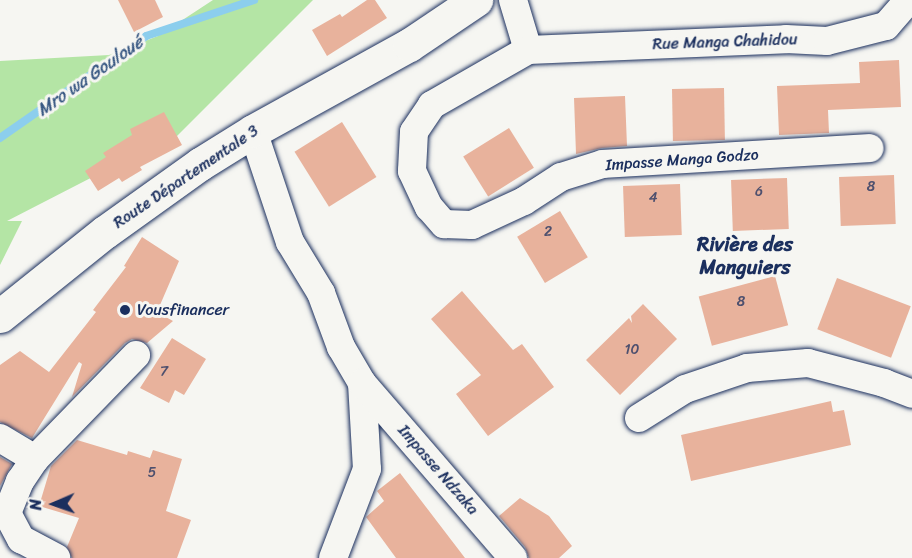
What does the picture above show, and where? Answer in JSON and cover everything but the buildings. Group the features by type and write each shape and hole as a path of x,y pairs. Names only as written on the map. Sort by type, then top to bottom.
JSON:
{"main road":[{"name":"Route Départementale 3","path":"0,316 105,232 200,164 252,131 409,45 476,0"}],"street":[{"path":"513,0 528,50"},
{"name":"Rue Manga Chahidou","path":"528,50 786,39 827,41 886,26 909,0"},
{"name":"Impasse Manga Godzo","path":"528,50 432,105 414,132 412,171 429,207 444,224 472,225 524,201 561,177 603,164 870,148"},
{"name":"Impasse Ndzaka","path":"252,131 290,242 321,293 341,347 362,382 513,558"},
{"path":"56,558 21,539 7,513 20,481 35,459 136,355"},
{"path":"639,418 685,389 757,367 808,363 884,383 912,394"},
{"path":"333,558 367,469 362,382"},
{"path":"0,438 35,459"}],"green space":[{"path":"213,0 313,0 168,145 112,167 7,221 22,221 0,265 0,61 109,55 158,36"}],"waterway":[{"name":"Mro wa Gouloué","path":"0,138 146,36 254,0"}],"place":[{"name":"Vousfinancer","path":"125,310"}],"district":[{"name":"Rivière des Manguiers","path":"745,256"}]}
